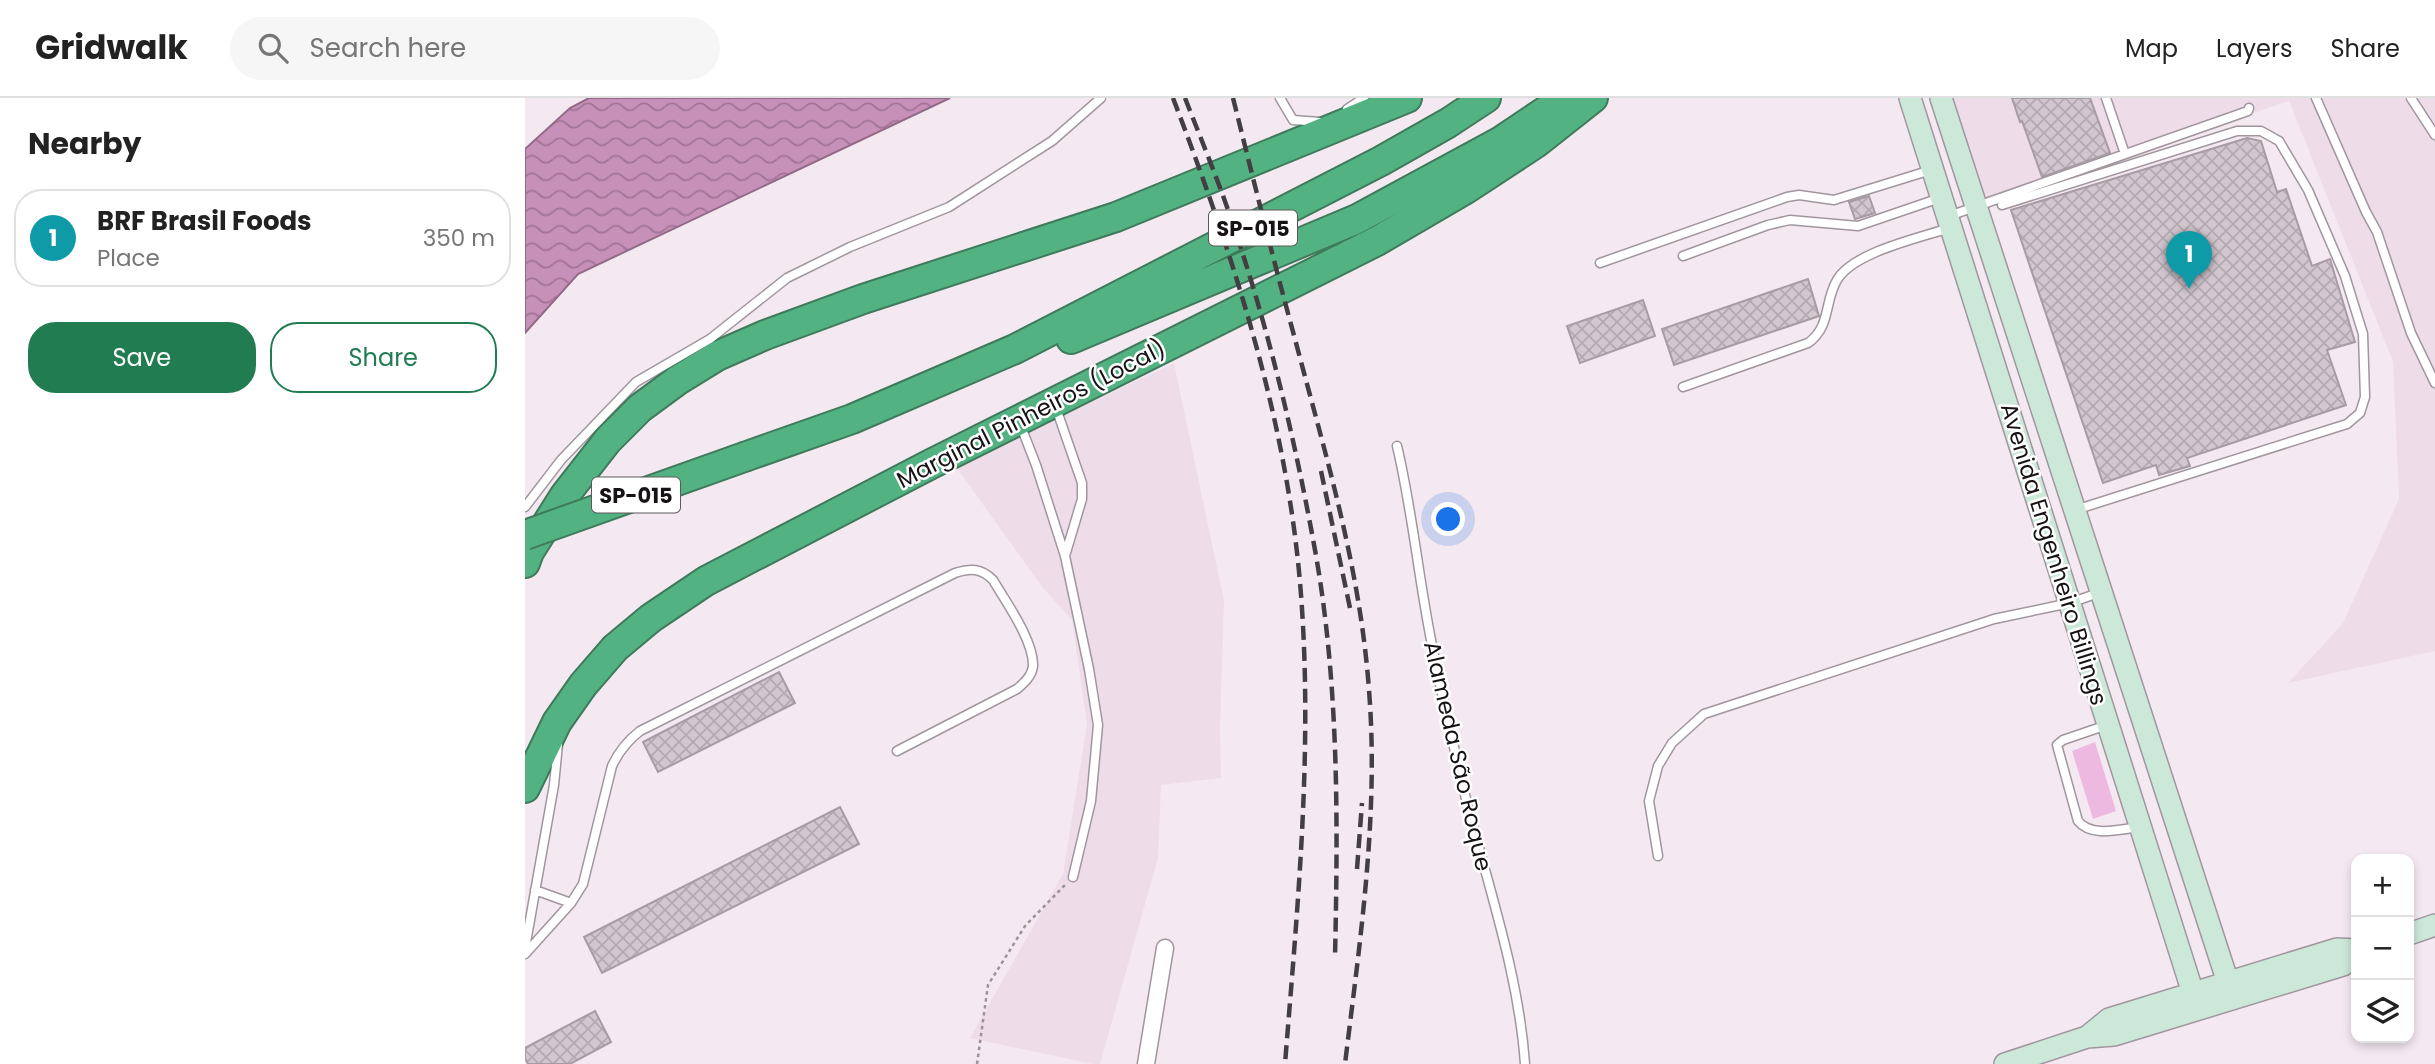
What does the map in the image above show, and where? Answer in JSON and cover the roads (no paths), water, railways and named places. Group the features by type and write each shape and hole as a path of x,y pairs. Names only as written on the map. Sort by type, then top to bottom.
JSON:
{"highway":[{"path":"525,563 529,552 565,495 608,440 640,408 717,356 765,335 863,299 1116,217 1407,98"},
{"name":"SP-015","path":"525,535 852,419 1015,349 1381,161 1486,98"},
{"path":"1015,349 1051,345 1098,329 1357,219 1501,141 1564,98"},
{"name":"Marginal Pinheiros (Local)","path":"525,788 557,722 583,685 615,648 651,618 695,588 1054,402 1377,241 1476,183 1536,143 1593,98"}],"street":[{"name":"Avenida Engenheiro Billings","path":"1910,98 2195,1001"},
{"name":"Avenida Engenheiro Billings","path":"1941,98 2231,990"},
{"path":"1980,315 2009,306"},
{"path":"2120,764 2154,755"},
{"path":"2414,932 2435,925"},
{"path":"1146,1064 1165,948"},
{"path":"2005,1064 2087,1037 2109,1019 2343,965 2351,957"}],"lane":[{"path":"525,507 561,460 636,382 710,339 787,278 850,247 949,207 1052,141 1101,98"},
{"path":"1280,98 1293,120 1325,123 1364,98"},
{"path":"2106,98 2125,153"},
{"path":"2316,98 2377,232 2411,332 2435,383"},
{"path":"2411,98 2435,135"},
{"path":"1683,256 1768,225 1790,220 1858,226 1977,206 2248,111 2249,108"},
{"path":"2002,205 2237,131 2261,131 2279,141 2308,190 2345,276 2363,334 2365,397 2360,413 2347,424 2075,510"},
{"path":"1601,262 1787,197 1799,195 1834,200 1934,169"},
{"path":"1683,387 1808,343 1825,324 1833,288 1844,271 1854,263 1882,251 1948,213"},
{"path":"1054,402 1082,483 1082,499 1065,556"},
{"path":"1019,420 1065,556 1098,724 1091,801 1073,877"},
{"name":"Alameda São Roque","path":"1397,446 1412,511 1434,657 1466,802 1508,961 1525,1064"},
{"path":"525,954 571,903 587,870 612,766 618,752 629,739 955,573 975,569 986,573 1023,634 1031,654 1033,667 1030,675 1017,689 897,751"},
{"path":"1658,856 1649,801 1658,766 1672,743 1705,715 1993,619 2070,603 2102,592"},
{"path":"525,948 557,766 557,722"},
{"path":"2107,725 2063,740 2057,745 2078,821 2082,826 2096,831 2140,827"},
{"path":"535,890 571,903"}],"water":[{"path":"589,98 950,98 578,274 525,333 525,149 570,108"}],"railway":[{"path":"1173,98 1218,223 1257,349 1273,413 1296,543 1305,666 1304,780 1285,1064"},
{"path":"1185,98 1227,207 1254,291 1288,420 1315,550 1333,702 1337,855 1335,957"},
{"path":"1233,98 1340,513 1365,644 1371,737 1370,831 1345,1064"},
{"path":"1321,471 1350,608"},
{"path":"1357,869 1362,803"}],"place":[{"name":"BRF Brasil Foods","path":"2189,289"}]}
